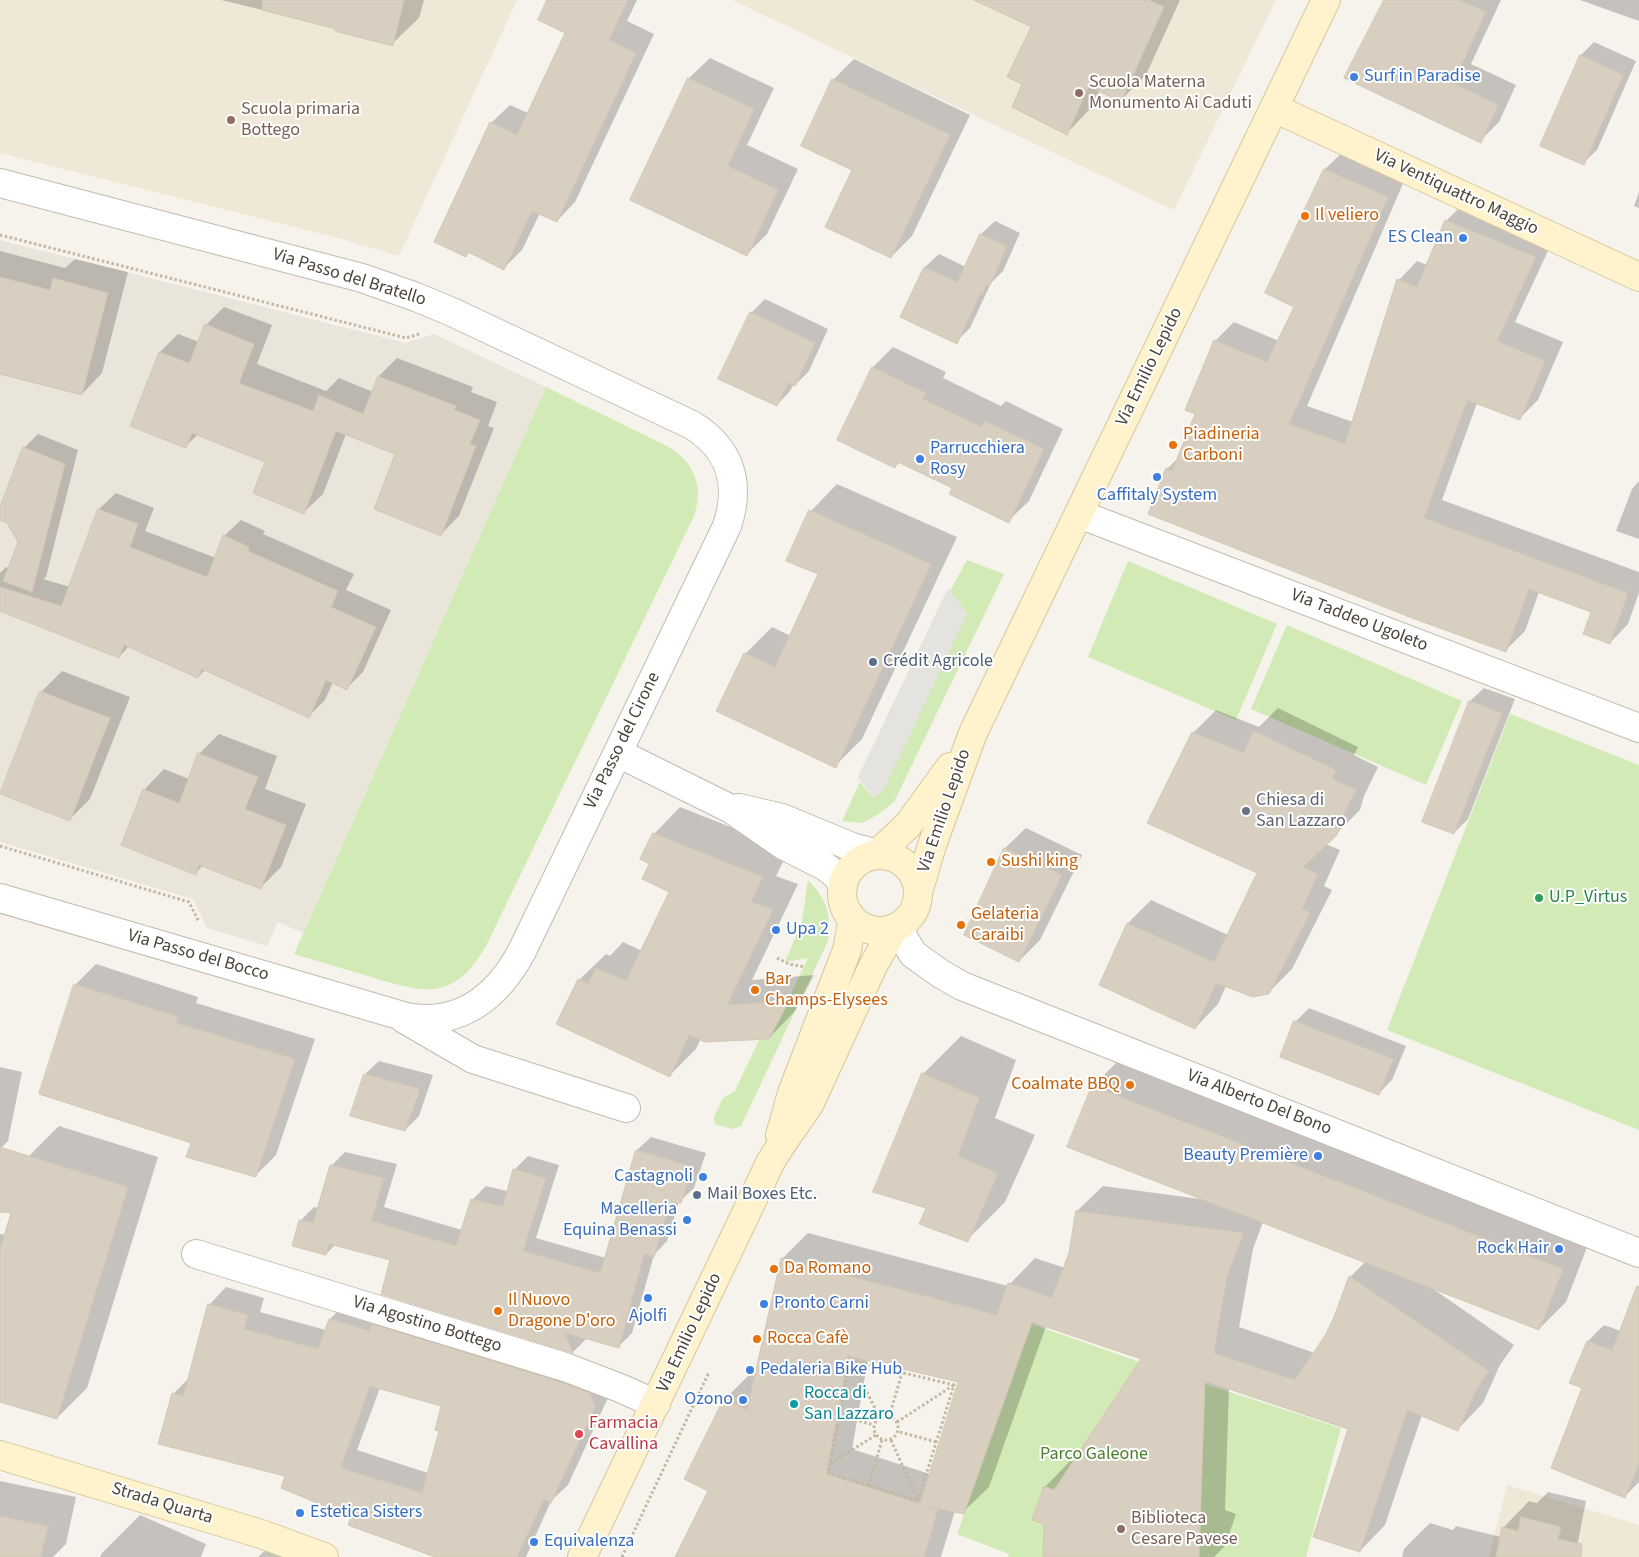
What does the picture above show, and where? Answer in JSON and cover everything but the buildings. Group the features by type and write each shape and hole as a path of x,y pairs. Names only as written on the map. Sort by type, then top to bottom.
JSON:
{"main road":[{"name":"Via Emilio Lepido","path":"770,1163 810,1102 873,966 891,934 914,912 932,845 973,733 1326,0"},
{"name":"Via Ventiquattro Maggio","path":"1274,108 1639,277"},
{"name":"Via Emilio Lepido","path":"877,854 908,825 973,733"},
{"name":"Via Emilio Lepido","path":"582,1557 778,1143 790,1098 847,950 852,924 842,893 848,872 864,858 877,854 889,855 900,860 910,868 916,878 919,889"},
{"path":"849,914 861,925 876,931 897,927"},
{"name":"Strada Quarta","path":"0,1455 261,1534 324,1557"}],"street":[{"name":"Via Passo del Bratello","path":"0,183 362,278 416,297 681,419 703,431 726,459"},
{"name":"Via Passo del Cirone","path":"473,1007 495,988 518,959 727,526 734,500 734,487 726,459"},
{"name":"Via Taddeo Ugoleto","path":"1079,514 1639,728"},
{"path":"618,752 731,809 783,845 826,866 837,876 843,886"},
{"path":"708,796 732,806 794,823 852,847 877,854"},
{"name":"Via Passo del Bocco","path":"0,898 396,1015 416,1019 435,1019 455,1015 473,1007"},
{"name":"Via Alberto Del Bono","path":"897,927 913,954 927,965 962,986 1639,1253"},
{"name":"Via Passo del Bocco","path":"396,1015 473,1059 626,1108"},
{"name":"Via Agostino Bottego","path":"196,1254 565,1367 656,1404"}],"path":[{"path":"0,235 406,338 425,332"},
{"path":"0,846 189,902 200,924"},
{"path":"778,958 789,964 802,965"},
{"path":"850,1360 954,1385"},
{"path":"850,1360 828,1473 918,1501"},
{"path":"850,1360 880,1418"},
{"path":"889,1417 902,1373"},
{"path":"896,1422 954,1385"},
{"path":"918,1501 954,1385"},
{"path":"840,1416 874,1425"},
{"path":"889,1417 898,1425 897,1434 891,1439 882,1440 876,1435 874,1425 880,1418 889,1417"},
{"path":"900,1432 936,1442"},
{"path":"831,1463 876,1435"},
{"path":"891,1439 918,1501"},
{"path":"869,1486 882,1440"}],"shaded area":[{"name":"Scuola primaria Bottego","path":"0,0 517,0 399,256 338,238 0,153"},
{"name":"Scuola Materna Monumento Ai Caduti","path":"732,0 1276,0 1174,210"},
{"path":"0,240 406,343 434,334 546,387 303,933 278,922 267,946 207,928 193,899 0,842"},
{"path":"948,588 967,614 884,790 874,798 858,777"},
{"path":"1507,1485 1639,1525 1639,1557 1489,1557"}],"green space":[{"path":"546,387 663,444 682,457 694,473 697,483 697,504 694,516 486,946 474,964 462,977 450,985 436,989 422,989 390,983 294,954"},
{"path":"967,560 1004,574 894,802 879,814 862,823 842,821 860,782 874,798 967,614 950,591"},
{"path":"1128,561 1277,624 1236,720 1088,657"},
{"path":"1287,625 1462,701 1426,785 1251,709"},
{"name":"U.P_Virtus","path":"1510,714 1639,765 1639,1130 1387,1030"},
{"path":"808,880 820,894 827,908 829,923 828,941 741,1126 732,1129 715,1124 714,1117 723,1098 735,1091 759,1040 769,1039 808,958 785,962 802,921"},
{"name":"Parco Galeone","path":"1032,1324 1171,1373 1341,1428 1306,1557 1008,1557 1009,1554 957,1534"}],"place":[{"name":"Surf in Paradise","path":"1354,77"},
{"name":"Scuola Materna Monumento Ai Caduti","path":"1079,93"},
{"name":"Scuola primaria Bottego","path":"231,120"},
{"name":"Il veliero","path":"1305,216"},
{"name":"ES Clean","path":"1463,238"},
{"name":"Piadineria Carboni","path":"1173,445"},
{"name":"Parrucchiera Rosy","path":"920,459"},
{"name":"Caffitaly System","path":"1157,477"},
{"name":"Crédit Agricole","path":"873,662"},
{"name":"Chiesa di San Lazzaro","path":"1246,811"},
{"name":"Sushi king","path":"991,862"},
{"name":"U.P_Virtus","path":"1539,898"},
{"name":"Gelateria Caraibi","path":"961,925"},
{"name":"Upa 2","path":"776,930"},
{"name":"Bar Champs-Elysees","path":"755,990"},
{"name":"Coalmate BBQ","path":"1130,1085"},
{"name":"Beauty Première","path":"1318,1156"},
{"name":"Castagnoli","path":"703,1177"},
{"name":"Mail Boxes Etc.","path":"697,1195"},
{"name":"Macelleria Equina Benassi","path":"687,1220"},
{"name":"Rock Hair","path":"1559,1249"},
{"name":"Da Romano","path":"774,1269"},
{"name":"Ajolfi","path":"648,1298"},
{"name":"Pronto Carni","path":"764,1304"},
{"name":"Il Nuovo Dragone D'oro","path":"498,1311"},
{"name":"Rocca Cafè","path":"757,1339"},
{"name":"Pedaleria Bike Hub","path":"750,1370"},
{"name":"Ozono","path":"743,1400"},
{"name":"Rocca di San Lazzaro","path":"794,1404"},
{"name":"Farmacia Cavallina","path":"579,1434"},
{"name":"Estetica Sisters","path":"300,1513"},
{"name":"Biblioteca Cesare Pavese","path":"1121,1529"},
{"name":"Equivalenza","path":"534,1542"}]}
